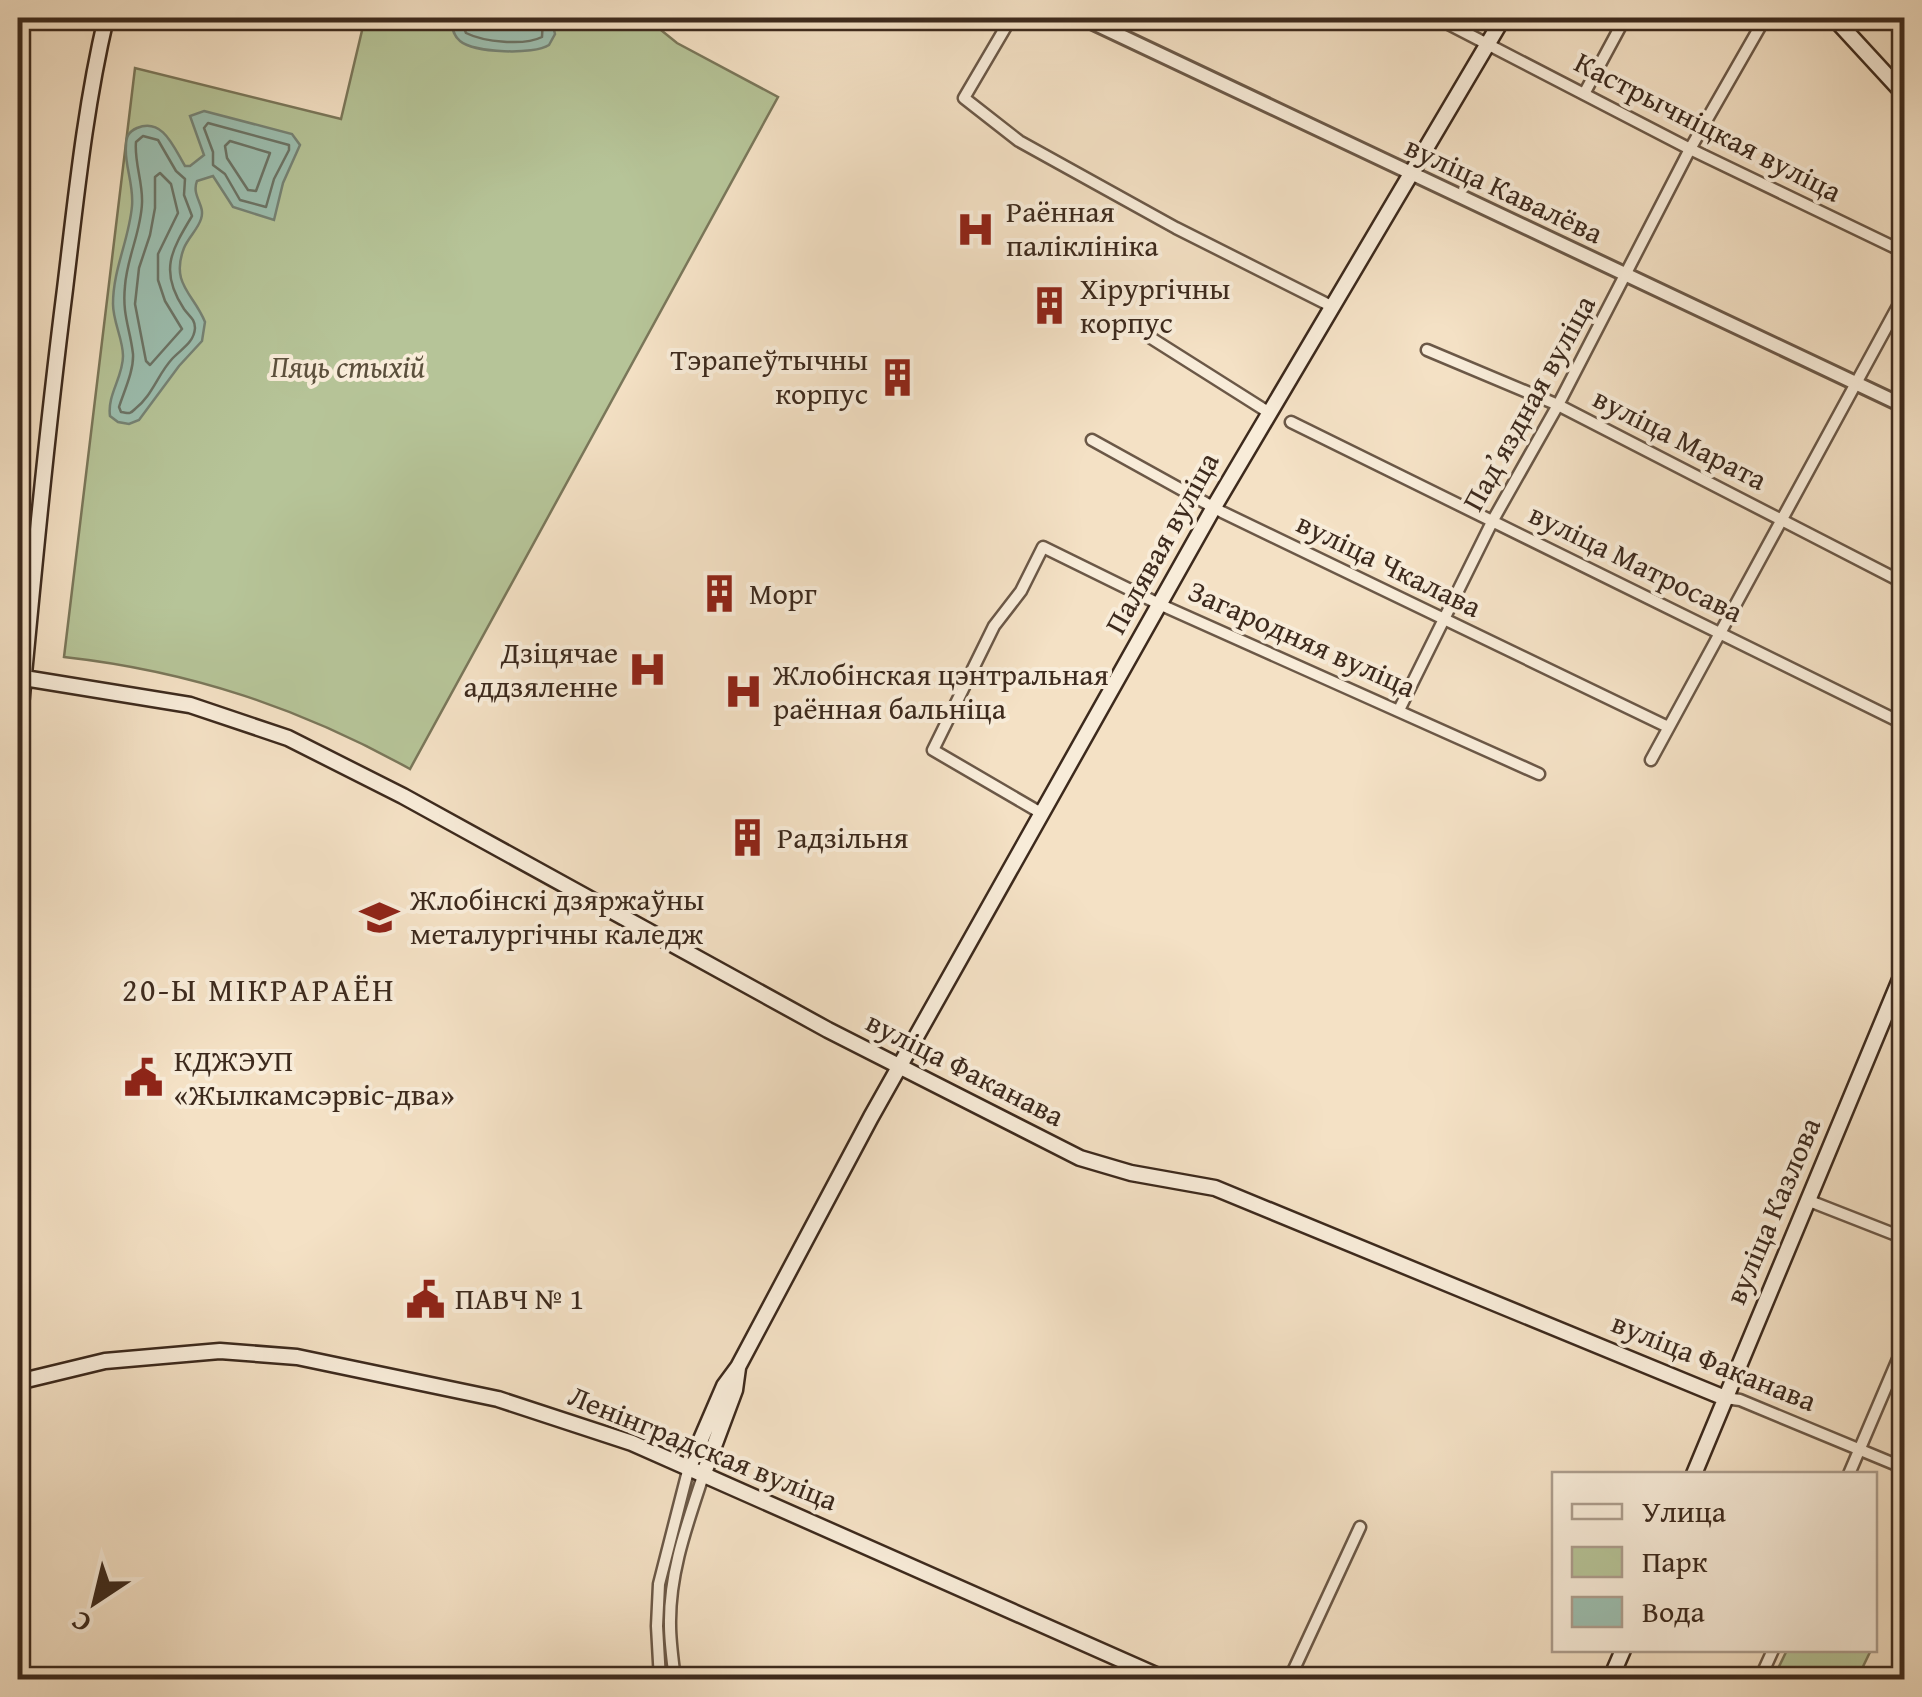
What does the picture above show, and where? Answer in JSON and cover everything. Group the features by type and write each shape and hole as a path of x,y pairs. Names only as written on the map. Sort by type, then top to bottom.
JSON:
{"main road":[{"path":"18,738 20,678 78,177 106,18"},
{"name":"Палявая вуліца","path":"697,1470 735,1390 738,1367 899,1067 1268,412 1503,18"},
{"path":"1834,18 1904,94"},
{"name":"вуліца Факанава","path":"20,678 190,704 271,731 323,753 899,1067 1080,1158 1131,1173 1215,1188 1725,1398"},
{"name":"вуліца Казлова","path":"1695,1472 1904,970"},
{"name":"Ленінградская вуліца","path":"18,1382 105,1361 220,1351 297,1357 498,1399 616,1437 697,1470 1166,1680"},
{"path":"1610,1680 1622,1652"}],"street":[{"path":"1011,18 964,98 1019,141 1176,228 1331,306"},
{"name":"вуліца Кавалёва","path":"1082,18 1904,406"},
{"name":"Кастрычніцкая вуліца","path":"1437,18 1690,150 1904,252"},
{"path":"1584,94 1625,18"},
{"name":"Падʼяздная вуліца","path":"1399,710 1493,520 1627,276 1690,150 1765,18"},
{"path":"1652,760 1904,294"},
{"path":"1151,338 1268,412"},
{"name":"вуліца Марата","path":"1427,350 1558,405 1904,583"},
{"name":"вуліца Матросава","path":"1291,422 1904,724"},
{"name":"вуліца Чкалава","path":"1092,440 1214,507 1668,726"},
{"name":"Загародняя вуліца","path":"1041,813 932,750 994,626 1021,591 1043,547 1160,604 1539,774"},
{"path":"1807,1200 1904,1238"},
{"path":"1850,1472 1904,1345"},
{"name":"вуліца Факанава","path":"1725,1398 1740,1400 1904,1468"},
{"path":"660,1680 659,1584 697,1470"},
{"path":"675,1680 670,1624 673,1587 697,1470"},
{"path":"1288,1680 1360,1527"},
{"path":"1763,1672 1772,1652"}],"green space":[{"name":"Пяць стыхій","path":"365,18 646,18 677,43 778,97 410,769 327,728 243,695 156,672 64,657 135,68 341,119"},
{"path":"1786,1652 1870,1652 1857,1679 1773,1679"}],"water":[{"path":"551,18 555,34 549,45 518,51 467,45 456,36 450,19"},
{"path":"204,111 292,134 300,145 283,183 274,220 233,207 213,176 197,181 202,214 184,248 180,271 205,322 202,341 139,420 129,424 118,422 110,416 110,408 123,356 113,304 132,206 127,137 131,131 146,126 161,130 185,166 190,166 204,155 190,116"}],"place":[{"name":"Раённая паліклініка","path":"976,229"},
{"name":"Хірургічны корпус","path":"1050,306"},
{"name":"Тэрапеўтычны корпус","path":"898,377"},
{"name":"Морг","path":"719,594"},
{"name":"Дзіцячае аддзяленне","path":"648,670"},
{"name":"Жлобінская цэнтральная раённая бальніца","path":"743,692"},
{"name":"Радзільня","path":"747,838"},
{"name":"Жлобінскі дзяржаўны металургічны каледж","path":"380,917"},
{"name":"КДЖЭУП «Жылкамсэрвіс-два»","path":"144,1078"},
{"name":"ПАВЧ № 1","path":"425,1299"}],"district":[{"name":"20-Ы МІКРАРАЁН","path":"259,990"}]}
